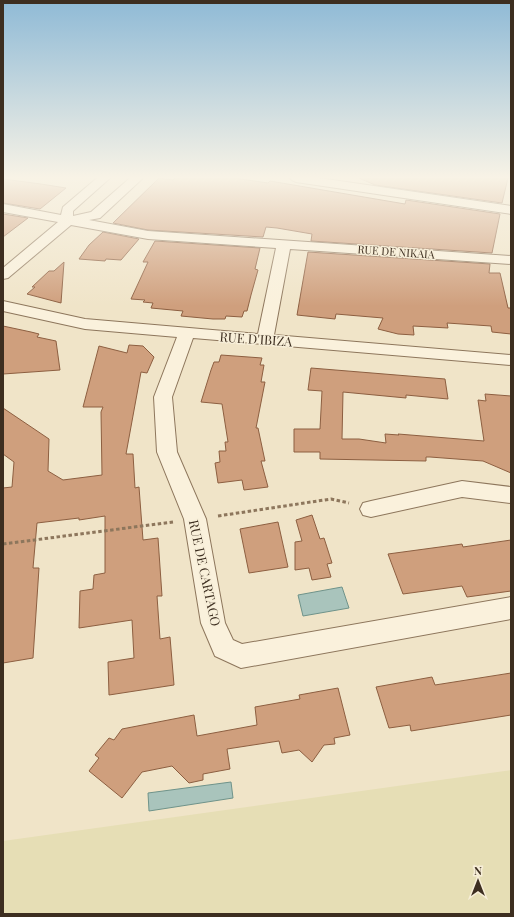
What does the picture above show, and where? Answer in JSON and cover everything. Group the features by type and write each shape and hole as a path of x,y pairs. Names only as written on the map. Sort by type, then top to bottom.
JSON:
{"street":[{"name":"RUE DE NIKAIA","path":"67,221 148,235 511,260"},
{"path":"3,275 67,221"},
{"path":"265,339 284,244"},
{"name":"RUE D'IBIZA","path":"3,306 85,324 187,334 265,339 511,360"},
{"name":"RUE DE CARTAGO","path":"187,334 163,397 167,452 194,519 213,623 224,648 241,656 511,608"},
{"path":"371,509 462,489 511,495"}],"shaded area":[{"path":"511,770 511,914 3,914 3,841"}],"water":[{"path":"342,587 349,608 303,616 298,595"},
{"path":"231,782 233,798 149,811 148,793"}],"building":[{"path":"3,221 24,221 3,237"},
{"path":"115,221 499,221 492,253 311,241 312,234 266,227 263,237 148,230 113,223"},
{"path":"103,232 139,239 121,260 106,259 105,261 79,259 89,245"},
{"path":"155,241 260,248 255,269 258,270 247,311 244,311 242,317 226,316 225,319 181,316 183,311 151,308 153,303 143,302 145,300 131,299 148,262 143,262"},
{"path":"308,252 490,264 489,273 500,273 508,308 511,308 511,334 492,332 491,326 447,323 448,328 413,326 414,335 398,334 378,329 383,318 336,314 335,319 297,315"},
{"path":"64,262 61,303 27,294 35,287 32,287 49,271 54,271"},
{"path":"3,326 39,334 37,337 56,341 60,370 3,374"},
{"path":"129,345 143,346 154,357 147,373 141,372 126,454 133,454 135,488 139,487 143,540 158,538 162,596 157,596 160,639 170,637 174,685 109,695 108,662 134,658 132,620 79,628 80,591 93,589 94,575 105,573 105,516 79,520 79,518 37,523 33,568 39,568 33,658 3,663 3,488 12,487 14,462 3,454 3,408 49,439 48,471 63,480 102,475 101,412 103,407 83,407 99,346 127,353"},
{"path":"221,355 262,358 260,365 264,365 261,382 265,382 256,428 258,428 265,461 261,461 268,487 244,490 242,480 218,483 215,463 220,462 219,451 226,451 225,442 228,442 222,404 201,402 214,362 219,362"},
{"path":"311,368 445,379 448,399 406,395 406,398 343,392 342,439 359,439 386,443 385,434 399,435 398,434 484,441 478,400 486,401 485,394 511,396 511,473 483,461 430,457 426,457 426,461 320,459 320,452 294,452 294,429 320,429 322,391 308,390"},
{"path":"312,515 320,539 324,538 332,563 327,564 331,577 312,580 309,568 295,570 295,542 302,541 296,520"},
{"path":"278,522 288,567 249,573 240,529"},
{"path":"511,540 511,591 467,597 462,586 403,594 388,554 462,544 463,547"},
{"path":"511,673 511,715 411,731 410,725 389,728 376,687 432,677 435,685"},
{"path":"338,688 350,735 334,738 335,744 324,745 312,762 299,750 282,753 279,741 227,749 230,769 203,774 203,780 189,783 172,766 142,772 122,798 89,771 99,758 95,755 109,738 114,740 122,729 194,715 197,736 257,725 255,707 300,699 299,695"}]}
